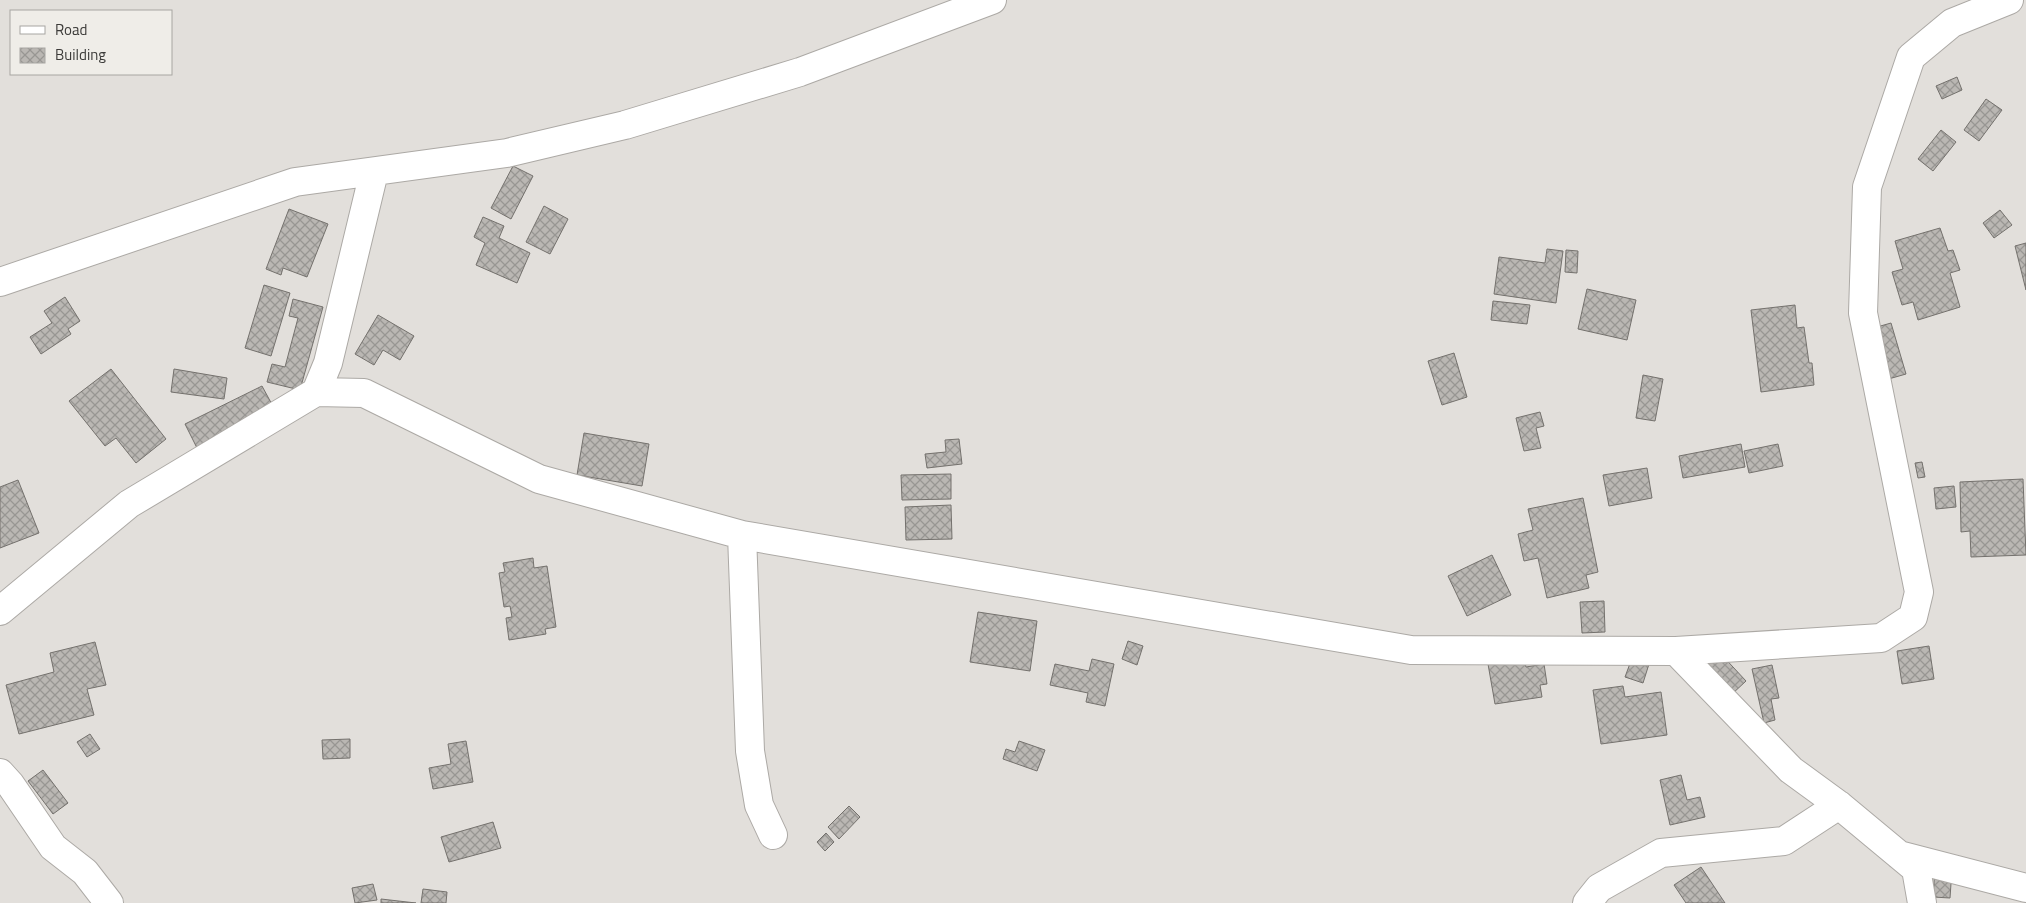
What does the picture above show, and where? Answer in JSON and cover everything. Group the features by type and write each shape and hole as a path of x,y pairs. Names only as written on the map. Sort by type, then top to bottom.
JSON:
{"street":[{"path":"0,282 295,182 507,152 626,125 800,72 992,0"},
{"path":"0,611 129,504 316,392 364,393 539,479 742,535 1411,650 1676,650 1881,638 1913,617 1920,592 1863,313 1867,187 1911,57 1952,23 2009,0"},
{"path":"316,392 328,362 374,172"},
{"path":"742,535 750,751 759,805 773,835"},
{"path":"1676,650 1791,770 1839,805 1916,869 1922,903"},
{"path":"0,773 10,784 52,847 84,872 109,903"},
{"path":"1587,903 1600,888 1661,853 1784,841 1839,805"},
{"path":"1899,855 2026,888"}],"building":[{"path":"1957,77 1962,90 1942,99 1936,86"},
{"path":"1986,99 2002,110 1979,141 1964,130"},
{"path":"1941,130 1956,142 1933,171 1918,159"},
{"path":"513,166 533,176 511,219 491,208"},
{"path":"544,206 568,219 550,254 526,242"},
{"path":"289,209 328,224 307,277 283,268 281,275 266,269"},
{"path":"2000,210 2012,225 1994,238 1983,223"},
{"path":"483,217 504,226 499,238 530,253 517,283 476,265 485,243 474,237"},
{"path":"1940,228 1948,251 1953,250 1960,270 1950,273 1960,307 1918,320 1913,302 1902,305 1892,272 1903,269 1895,241"},
{"path":"2026,243 2026,290 2015,246"},
{"path":"1547,249 1563,251 1556,303 1494,294 1499,257 1545,263"},
{"path":"1566,250 1578,251 1577,273 1565,272"},
{"path":"264,285 290,293 271,356 245,348"},
{"path":"1587,289 1636,300 1627,340 1578,329"},
{"path":"65,297 80,321 68,329 71,334 41,354 30,337 52,323 44,311"},
{"path":"293,299 323,307 300,390 267,382 272,364 285,367 298,318 289,316"},
{"path":"1493,301 1530,305 1527,324 1491,320"},
{"path":"1795,305 1797,328 1804,327 1809,363 1812,363 1814,385 1761,392 1751,310"},
{"path":"378,315 414,336 400,360 383,350 374,365 355,354"},
{"path":"1891,323 1906,374 1885,380 1870,329"},
{"path":"1454,353 1467,397 1442,405 1428,361"},
{"path":"111,369 166,439 136,463 116,438 105,446 69,401"},
{"path":"174,369 227,378 224,399 171,392"},
{"path":"1643,375 1663,379 1655,421 1636,418"},
{"path":"262,386 275,410 197,448 185,424"},
{"path":"1540,412 1544,426 1536,428 1541,448 1524,451 1516,418"},
{"path":"584,433 649,444 642,486 577,475"},
{"path":"959,439 962,464 927,468 925,454 946,452 945,440"},
{"path":"1741,444 1745,467 1683,478 1679,456"},
{"path":"1778,444 1783,466 1749,473 1744,451"},
{"path":"1922,462 1925,477 1918,478 1915,463"},
{"path":"1647,468 1652,498 1609,506 1603,475"},
{"path":"951,474 951,499 902,500 901,475"},
{"path":"2023,479 2026,555 1971,557 1970,531 1961,532 1960,482"},
{"path":"18,480 39,533 0,548 0,487"},
{"path":"1954,486 1956,507 1936,509 1934,488"},
{"path":"1583,498 1598,572 1586,575 1589,588 1547,598 1538,558 1524,561 1518,534 1533,530 1528,509"},
{"path":"951,505 952,539 906,540 905,507"},
{"path":"1492,555 1511,595 1467,616 1448,576"},
{"path":"533,558 534,568 547,566 556,627 545,629 546,634 509,640 506,618 512,617 510,606 504,607 499,573 505,572 503,563"},
{"path":"1604,601 1605,632 1582,633 1580,602"},
{"path":"978,612 1037,621 1030,671 970,662"},
{"path":"1128,641 1143,646 1137,665 1122,659"},
{"path":"95,642 106,685 87,689 94,715 19,734 6,685 54,672 50,653"},
{"path":"1929,646 1934,679 1902,684 1897,651"},
{"path":"1720,653 1746,681 1731,695 1706,666"},
{"path":"1524,658 1526,667 1544,664 1547,684 1540,685 1542,697 1495,704 1488,664"},
{"path":"1632,658 1649,664 1643,683 1625,677"},
{"path":"1092,659 1114,664 1105,706 1086,702 1088,693 1050,685 1055,664 1089,671"},
{"path":"1772,665 1779,698 1771,699 1775,720 1764,723 1752,669"},
{"path":"1623,686 1625,697 1661,692 1667,735 1601,744 1593,690"},
{"path":"90,734 100,749 87,757 77,742"},
{"path":"350,739 350,758 323,759 322,740"},
{"path":"466,741 473,782 433,789 429,768 451,764 448,744"},
{"path":"1019,741 1045,750 1037,771 1003,759 1006,749 1015,752"},
{"path":"43,770 68,803 53,814 28,781"},
{"path":"1681,775 1687,800 1700,797 1705,817 1670,825 1660,780"},
{"path":"849,806 860,817 839,839 828,827"},
{"path":"493,822 501,848 449,862 441,837"},
{"path":"826,833 834,842 825,851 817,842"},
{"path":"1701,867 1725,903 1686,903 1674,885"},
{"path":"1935,868 1952,869 1950,898 1933,897"},
{"path":"373,884 377,900 355,903 352,888"},
{"path":"423,889 447,892 446,903 421,903"},
{"path":"381,899 416,903 381,903"}]}
